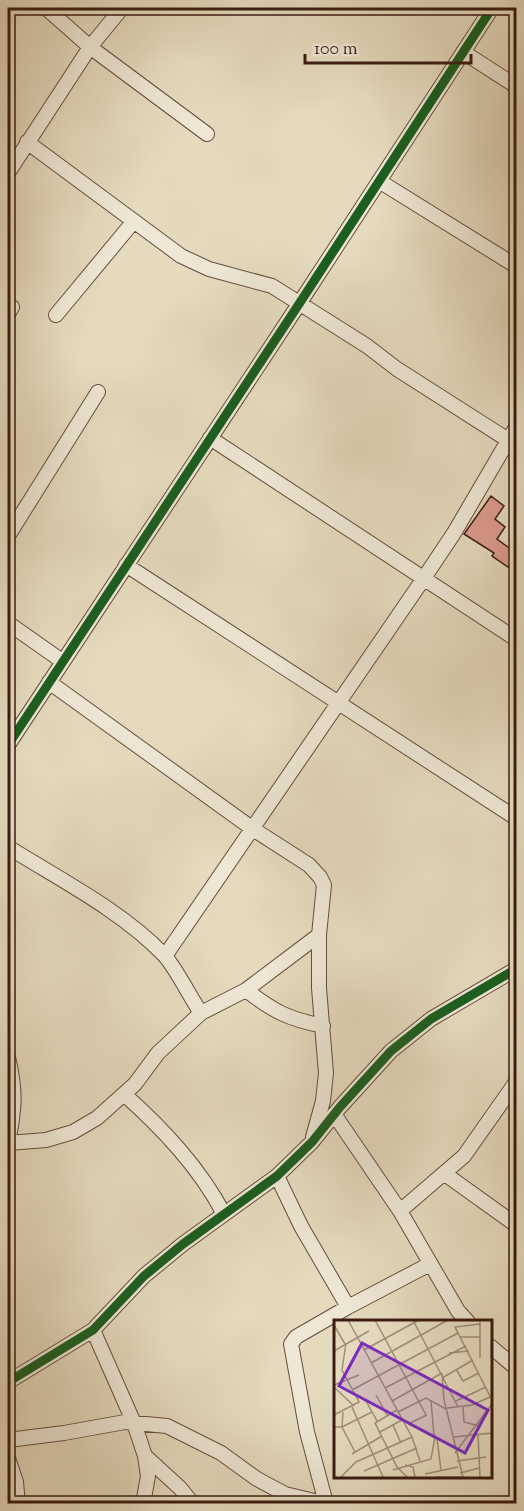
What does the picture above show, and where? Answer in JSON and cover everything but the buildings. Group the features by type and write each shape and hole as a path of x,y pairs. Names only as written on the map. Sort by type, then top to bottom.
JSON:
{"street":[{"path":"46,8 90,47 207,134"},
{"path":"8,173 90,47 122,8"},
{"path":"8,745 492,8"},
{"path":"463,52 516,86"},
{"path":"27,142 181,256 209,269 272,286 512,442"},
{"path":"379,181 516,266"},
{"path":"56,315 134,221"},
{"path":"8,536 98,392"},
{"path":"165,956 454,533 512,442 516,427"},
{"path":"210,438 516,639"},
{"path":"126,565 516,818"},
{"path":"8,623 62,661"},
{"path":"49,682 253,829 309,865 320,877 324,885 319,935 320,1012 326,1072 323,1101 312,1142"},
{"path":"8,847 117,915 165,956 201,1013"},
{"path":"8,1057 15,1096 8,1142 46,1140 73,1132 97,1118 135,1084 158,1053 201,1013 246,990 319,935"},
{"path":"8,1382 93,1330 144,1276 183,1244 277,1176 312,1142 391,1051 431,1019 516,969"},
{"path":"246,990 276,1012 323,1026"},
{"path":"400,1211 464,1156 516,1082"},
{"path":"124,1094 175,1143 217,1200 224,1214"},
{"path":"323,1101 336,1112 400,1211 458,1311 466,1320"},
{"path":"445,1174 516,1226"},
{"path":"277,1176 301,1226 348,1307"},
{"path":"8,1440 124,1422 153,1424 183,1432 221,1453 256,1479 285,1494 326,1503 307,1432 290,1349 291,1344 296,1337 348,1307 430,1264"},
{"path":"93,1330 134,1423 145,1456 148,1476 143,1503"},
{"path":"491,1348 516,1368"},
{"path":"145,1456 193,1503"},
{"path":"8,1458 16,1482 18,1503"},
{"path":"505,1503 516,1503"}],"cycle path":[{"path":"8,745 492,8"},
{"path":"8,1382 93,1330 144,1276 183,1244 277,1176 312,1142 340,1107 391,1051 431,1019 516,969"}]}
